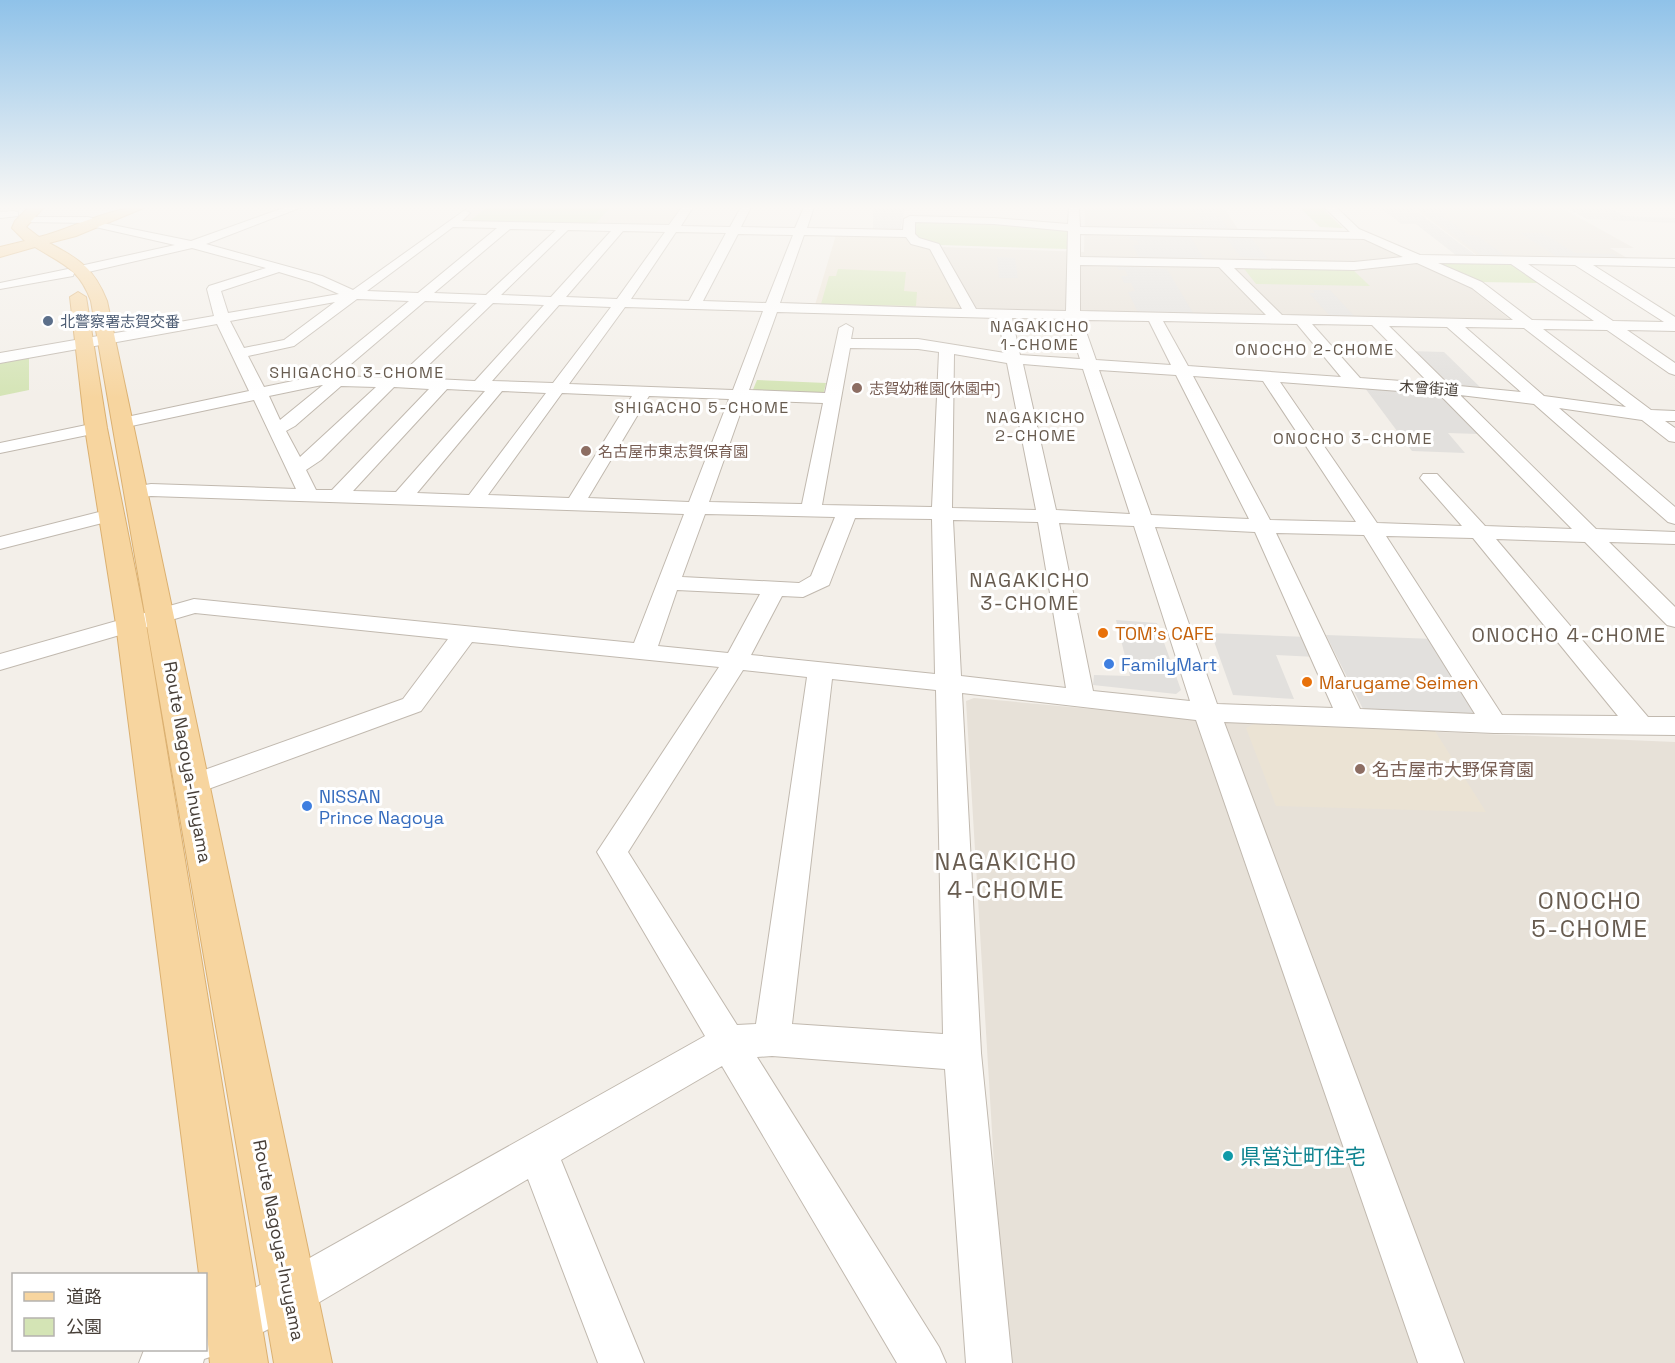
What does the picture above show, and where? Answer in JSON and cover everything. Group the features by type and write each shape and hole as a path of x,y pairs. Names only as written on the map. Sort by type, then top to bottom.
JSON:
{"main road":[{"name":"Route Nagoya-Inuyama","path":"76,271 78,291 97,341 109,426 146,619 192,784 303,1363"},
{"name":"Route Nagoya-Inuyama","path":"146,619 226,1341"}],"street":[{"path":"2,286 76,271"},
{"path":"269,271 214,289 222,319 238,354 278,428 309,495"},
{"path":"286,271 317,279 354,296"},
{"path":"238,354 289,343 388,271"},
{"path":"278,428 289,423 330,380 453,271"},
{"path":"296,468 314,456 520,271"},
{"path":"402,498 555,301 582,271"},
{"path":"474,501 644,271"},
{"path":"694,304 712,271"},
{"path":"643,652 785,271"},
{"path":"948,271 971,313"},
{"path":"1075,271 1074,315 1089,363 1207,712 1441,1363"},
{"path":"1230,271 1278,319"},
{"path":"1445,271 1478,285 1675,437"},
{"path":"1529,271 1675,370"},
{"path":"1592,271 1675,325"},
{"path":"1657,271 1667,276"},
{"path":"0,358 354,296 1004,314 1611,326 1675,325"},
{"path":"811,509 849,310"},
{"path":"1004,314 1047,516 1081,698"},
{"path":"1154,317 1263,526 1351,718"},
{"path":"1301,320 1354,382"},
{"path":"1377,322 1588,536 1675,620"},
{"path":"1451,323 1675,518"},
{"name":"木曾街道","path":"843,342 918,344 1012,358 1485,392 1644,415 1675,416"},
{"path":"947,348 942,512 962,1053 989,1363"},
{"path":"1267,376 1371,529 1494,724"},
{"path":"0,448 330,380 832,398"},
{"path":"337,496 442,385"},
{"path":"575,504 643,392"},
{"path":"1430,478 1480,533 1640,725"},
{"path":"0,543 123,504 151,490 698,508 942,512 1263,526 1675,538"},
{"path":"670,583 803,590 821,579 849,510"},
{"path":"774,589 736,661 612,852 923,1363"},
{"path":"0,662 194,606 948,682 1207,712 1494,724 1675,726"},
{"path":"192,784 412,705 465,634"},
{"path":"772,1039 821,669"},
{"path":"226,1341 290,1294 727,1043 772,1039 962,1053"},
{"path":"537,1151 621,1363"},
{"path":"162,1363 182,1351"}],"shaded area":[{"path":"825,271 942,271 964,309 815,305"},
{"path":"955,271 1434,271 1468,286 1513,322 981,310 974,307"},
{"path":"998,271 1017,271 1018,278 999,278"},
{"path":"1125,271 1168,271 1193,313 1138,312 1128,292 1135,291 1131,283 1124,283 1121,276 1128,276"},
{"path":"1313,290 1330,290 1355,317 1330,316 1309,293 1315,293"},
{"path":"1409,351 1444,352 1483,390 1446,388"},
{"path":"1365,388 1440,393 1478,434 1448,433 1465,453 1412,451"},
{"path":"1116,620 1157,623 1181,690 1176,694 1093,685 1094,675 1130,676"},
{"path":"1211,633 1307,637 1316,657 1276,655 1294,699 1233,695"},
{"path":"1326,635 1435,639 1482,715 1364,711"},
{"name":"県営辻町住宅","path":"974,698 1254,724 1675,742 1675,1363 1006,1363 966,701"},
{"name":"名古屋市大野保育園","path":"1254,724 1435,731 1486,812 1276,806 1246,728"}],"green space":[{"path":"838,271 906,272 904,291 917,292 916,306 821,304 829,276 836,276"},
{"path":"1246,271 1354,271 1370,286 1256,284"},
{"path":"1452,271 1520,271 1539,283 1479,282"},
{"path":"29,354 29,390 0,396 0,359"},
{"path":"757,380 826,383 823,395 752,392"}],"place":[{"name":"北警察署志賀交番","path":"48,321"},
{"name":"志賀幼稚園(休園中)","path":"857,388"},
{"name":"名古屋市東志賀保育園","path":"586,451"},
{"name":"TOM's CAFE","path":"1103,633"},
{"name":"FamilyMart","path":"1109,664"},
{"name":"Marugame Seimen","path":"1307,682"},
{"name":"名古屋市大野保育園","path":"1360,769"},
{"name":"NISSAN Prince Nagoya","path":"307,806"},
{"name":"県営辻町住宅","path":"1228,1156"}],"district":[{"name":"NAGAKICHO 1-CHOME","path":"1040,335"},
{"name":"ONOCHO 2-CHOME","path":"1315,349"},
{"name":"SHIGACHO 3-CHOME","path":"357,372"},
{"name":"SHIGACHO 5-CHOME","path":"702,407"},
{"name":"NAGAKICHO 2-CHOME","path":"1036,426"},
{"name":"ONOCHO 3-CHOME","path":"1353,438"},
{"name":"NAGAKICHO 3-CHOME","path":"1030,592"},
{"name":"ONOCHO 4-CHOME","path":"1569,635"},
{"name":"NAGAKICHO 4-CHOME","path":"1006,875"},
{"name":"ONOCHO 5-CHOME","path":"1590,914"}]}
